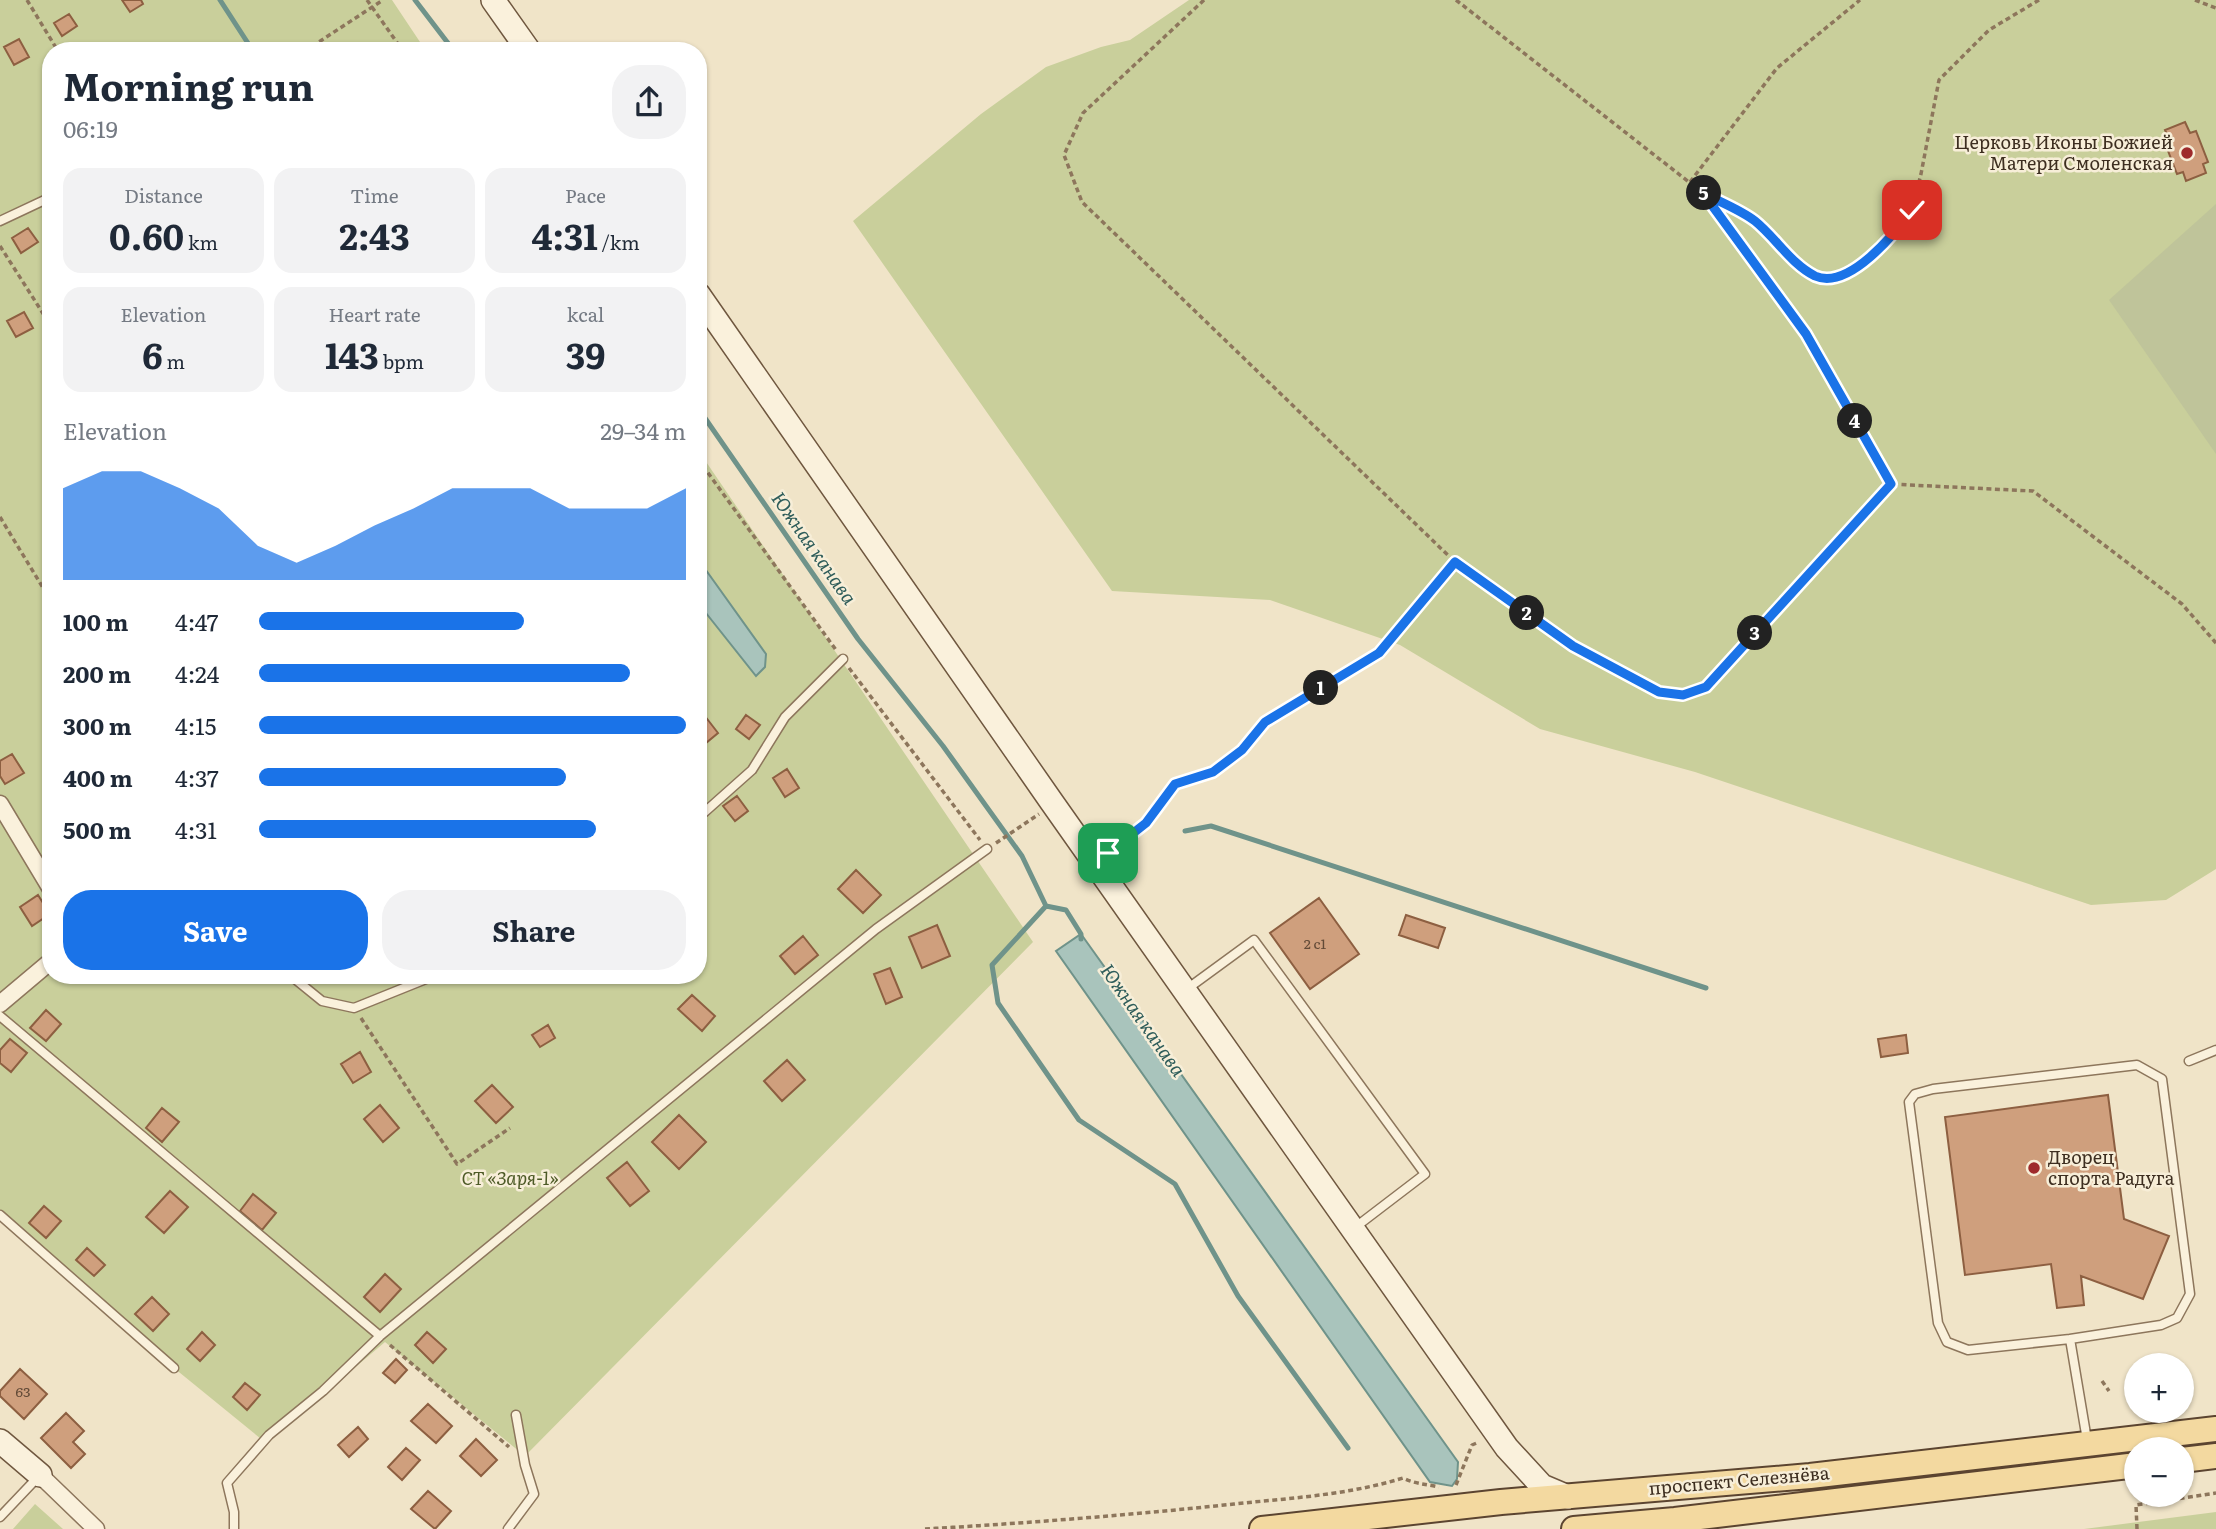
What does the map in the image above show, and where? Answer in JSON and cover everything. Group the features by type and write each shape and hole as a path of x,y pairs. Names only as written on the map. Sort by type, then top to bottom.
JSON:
{"main road":[{"path":"493,0 523,42"},
{"path":"707,307 1513,1457 1542,1486 1567,1497"},
{"name":"проспект Селезнёва","path":"1262,1529 1500,1502 1810,1476 2088,1446 2216,1429"},
{"path":"0,1441 40,1475"},
{"path":"2194,1459 2216,1456"},
{"path":"1500,1502 1513,1485 1516,1472 1513,1457"},
{"name":"проспект Селезнёва","path":"1574,1529 1677,1524 2124,1467"}],"street":[{"path":"0,804 42,874"},
{"path":"0,1004 42,969"},
{"path":"40,1475 96,1529"}],"lane":[{"path":"0,221 42,201"},
{"path":"707,810 752,770 785,718 843,659"},
{"path":"234,1529 234,1512 227,1483 269,1435 323,1391 380,1336 876,929 987,849"},
{"path":"1184,991 1254,940 1425,1174 1352,1230"},
{"path":"301,984 322,1001 354,1008 414,984"},
{"path":"0,1016 380,1336"},
{"path":"2189,1062 2216,1050"},
{"path":"2137,1065 2162,1079 2190,1294 2177,1318 2161,1325 2070,1339 1968,1350 1947,1342 1938,1323 1909,1102 1915,1094 1933,1089 2137,1065"},
{"path":"0,1215 174,1368"},
{"path":"2070,1339 2088,1446"},
{"path":"508,1529 534,1494 524,1460 516,1415"},
{"path":"0,1517 40,1475"}],"path":[{"path":"27,0 53,42"},
{"path":"367,0 397,42"},
{"path":"318,42 383,0"},
{"path":"1204,0 1083,113 1064,155 1082,202 1455,562 1573,646 1659,692 1683,695 1706,687 1891,484"},
{"path":"1456,0 1703,193 1755,221 1783,250 1817,276 1833,277 1859,267 1892,237 1912,210 1939,80 1989,30 2039,0"},
{"path":"1690,182 1777,68 1860,0"},
{"path":"2195,0 2216,8"},
{"path":"1703,193 1806,334 1891,484"},
{"path":"0,246 42,312"},
{"path":"1891,484 2033,491 2182,604 2216,643"},
{"path":"0,517 42,586"},
{"path":"1108,853 1146,823 1175,784 1213,772 1242,750 1265,722 1379,653 1455,562"},
{"path":"987,849 1023,825"},
{"path":"354,1008 457,1164 510,1128"},
{"path":"380,1336 524,1460"},
{"path":"2102,1381 2109,1391"},
{"path":"925,1529 1116,1517 1311,1497 1375,1487 1403,1478 1416,1484 1426,1483 1449,1489 1458,1485 1472,1445 1479,1441 1485,1451"},
{"path":"2137,1529 2136,1506 2216,1493"}],"green space":[{"name":"СТ «Заря-1»","path":"0,0 392,0 420,42 42,42 42,984 707,984 707,463 1033,942 525,1456 385,1342 266,1443 174,1368 0,1210"},
{"path":"1189,0 2216,0 2216,869 2166,900 2091,905 1695,772 1540,729 1400,645 1270,600 1112,591 853,221 981,114 1046,67 1101,47 1130,40"},
{"path":"2216,204 2216,454 2109,300"},
{"path":"35,1504 63,1529 13,1529"},
{"path":"2216,1512 2216,1529 2084,1529"}],"water":[{"path":"707,572 766,654 765,667 756,676 707,614"},
{"path":"1081,934 1458,1462 1457,1479 1452,1486 1430,1482 1056,951"}],"building":[{"path":"122,0 141,0 143,4 130,12"},
{"path":"69,14 77,26 62,36 54,23"},
{"path":"19,39 29,57 14,65 4,47"},
{"name":"Церковь Иконы Божией Матери Смоленская","path":"2185,122 2190,133 2196,131 2208,162 2203,164 2206,173 2186,181 2183,172 2177,174 2165,143 2170,141 2165,130"},
{"path":"28,228 38,242 21,253 12,238"},
{"path":"24,312 33,328 16,337 7,321"},
{"path":"746,715 760,725 749,739 736,729"},
{"path":"707,719 718,733 707,742"},
{"path":"12,754 24,773 5,784 0,776 0,761"},
{"path":"787,769 799,788 785,797 773,778"},
{"path":"737,796 748,811 735,821 723,806"},
{"path":"856,870 881,895 863,913 838,889"},
{"path":"38,895 42,901 42,919 32,926 20,907"},
{"path":"1319,898 1359,954 1310,989 1270,933"},
{"path":"1406,915 1445,928 1438,948 1399,935"},
{"path":"937,925 950,956 922,968 909,937"},
{"path":"803,936 818,955 795,974 780,956"},
{"path":"890,968 902,997 886,1004 874,974"},
{"path":"692,995 715,1016 702,1031 678,1009"},
{"path":"46,1010 61,1024 46,1041 30,1028"},
{"path":"548,1025 555,1038 540,1047 532,1035"},
{"path":"1906,1035 1908,1053 1881,1057 1878,1039"},
{"path":"10,1039 27,1053 11,1072 0,1063 0,1050"},
{"path":"360,1052 371,1072 353,1083 341,1064"},
{"path":"787,1060 805,1080 782,1101 764,1081"},
{"path":"492,1085 513,1107 496,1123 475,1101"},
{"name":"Дворец спорта Радуга","path":"2108,1095 2124,1219 2169,1236 2143,1299 2081,1276 2084,1305 2057,1308 2051,1264 1965,1275 1945,1117"},
{"path":"380,1105 399,1128 383,1142 364,1119"},
{"path":"162,1108 179,1122 162,1142 146,1128"},
{"path":"679,1115 706,1142 679,1169 652,1142"},
{"path":"627,1162 649,1191 630,1206 607,1178"},
{"path":"170,1191 188,1207 164,1233 146,1217"},
{"path":"253,1194 276,1213 262,1230 240,1211"},
{"path":"44,1206 61,1221 46,1238 29,1223"},
{"path":"87,1248 105,1265 94,1276 76,1260"},
{"path":"385,1274 401,1289 380,1312 364,1297"},
{"path":"152,1297 169,1314 153,1331 135,1314"},
{"path":"202,1332 215,1345 200,1361 187,1349"},
{"path":"427,1332 446,1349 433,1363 415,1345"},
{"path":"396,1359 407,1370 395,1383 383,1373"},
{"path":"20,1369 47,1394 24,1419 0,1396 0,1391"},
{"path":"245,1383 260,1395 247,1410 233,1397"},
{"path":"428,1404 452,1426 436,1443 411,1421"},
{"path":"66,1413 84,1431 73,1442 85,1454 71,1468 41,1438"},
{"path":"358,1427 368,1439 349,1457 338,1445"},
{"path":"476,1439 497,1460 481,1476 460,1456"},
{"path":"406,1448 420,1460 402,1480 388,1467"},
{"path":"428,1491 451,1511 435,1529 411,1509"}],"waterway":[{"path":"220,0 247,42"},
{"name":"Южная канава","path":"415,0 447,42"},
{"name":"Южная канава","path":"707,421 858,639 943,746 1022,856 1046,906 1066,910 1081,934 1081,939"},
{"path":"1185,831 1211,826 1706,988"},
{"path":"1046,906 992,965 998,1003 1079,1120 1175,1184 1238,1296 1348,1448"}],"place":[{"name":"Церковь Иконы Божией Матери Смоленская","path":"2187,153"},
{"name":"Дворец спорта Радуга","path":"2034,1168"}],"route":[{"path":"1108,853 1146,823 1175,784 1213,772 1242,750 1265,722 1379,653 1455,562 1573,646 1659,692 1683,695 1706,687 1891,484 1806,334 1703,193 1755,221 1783,250 1817,276 1833,277 1859,267 1892,237 1912,210"}]}
